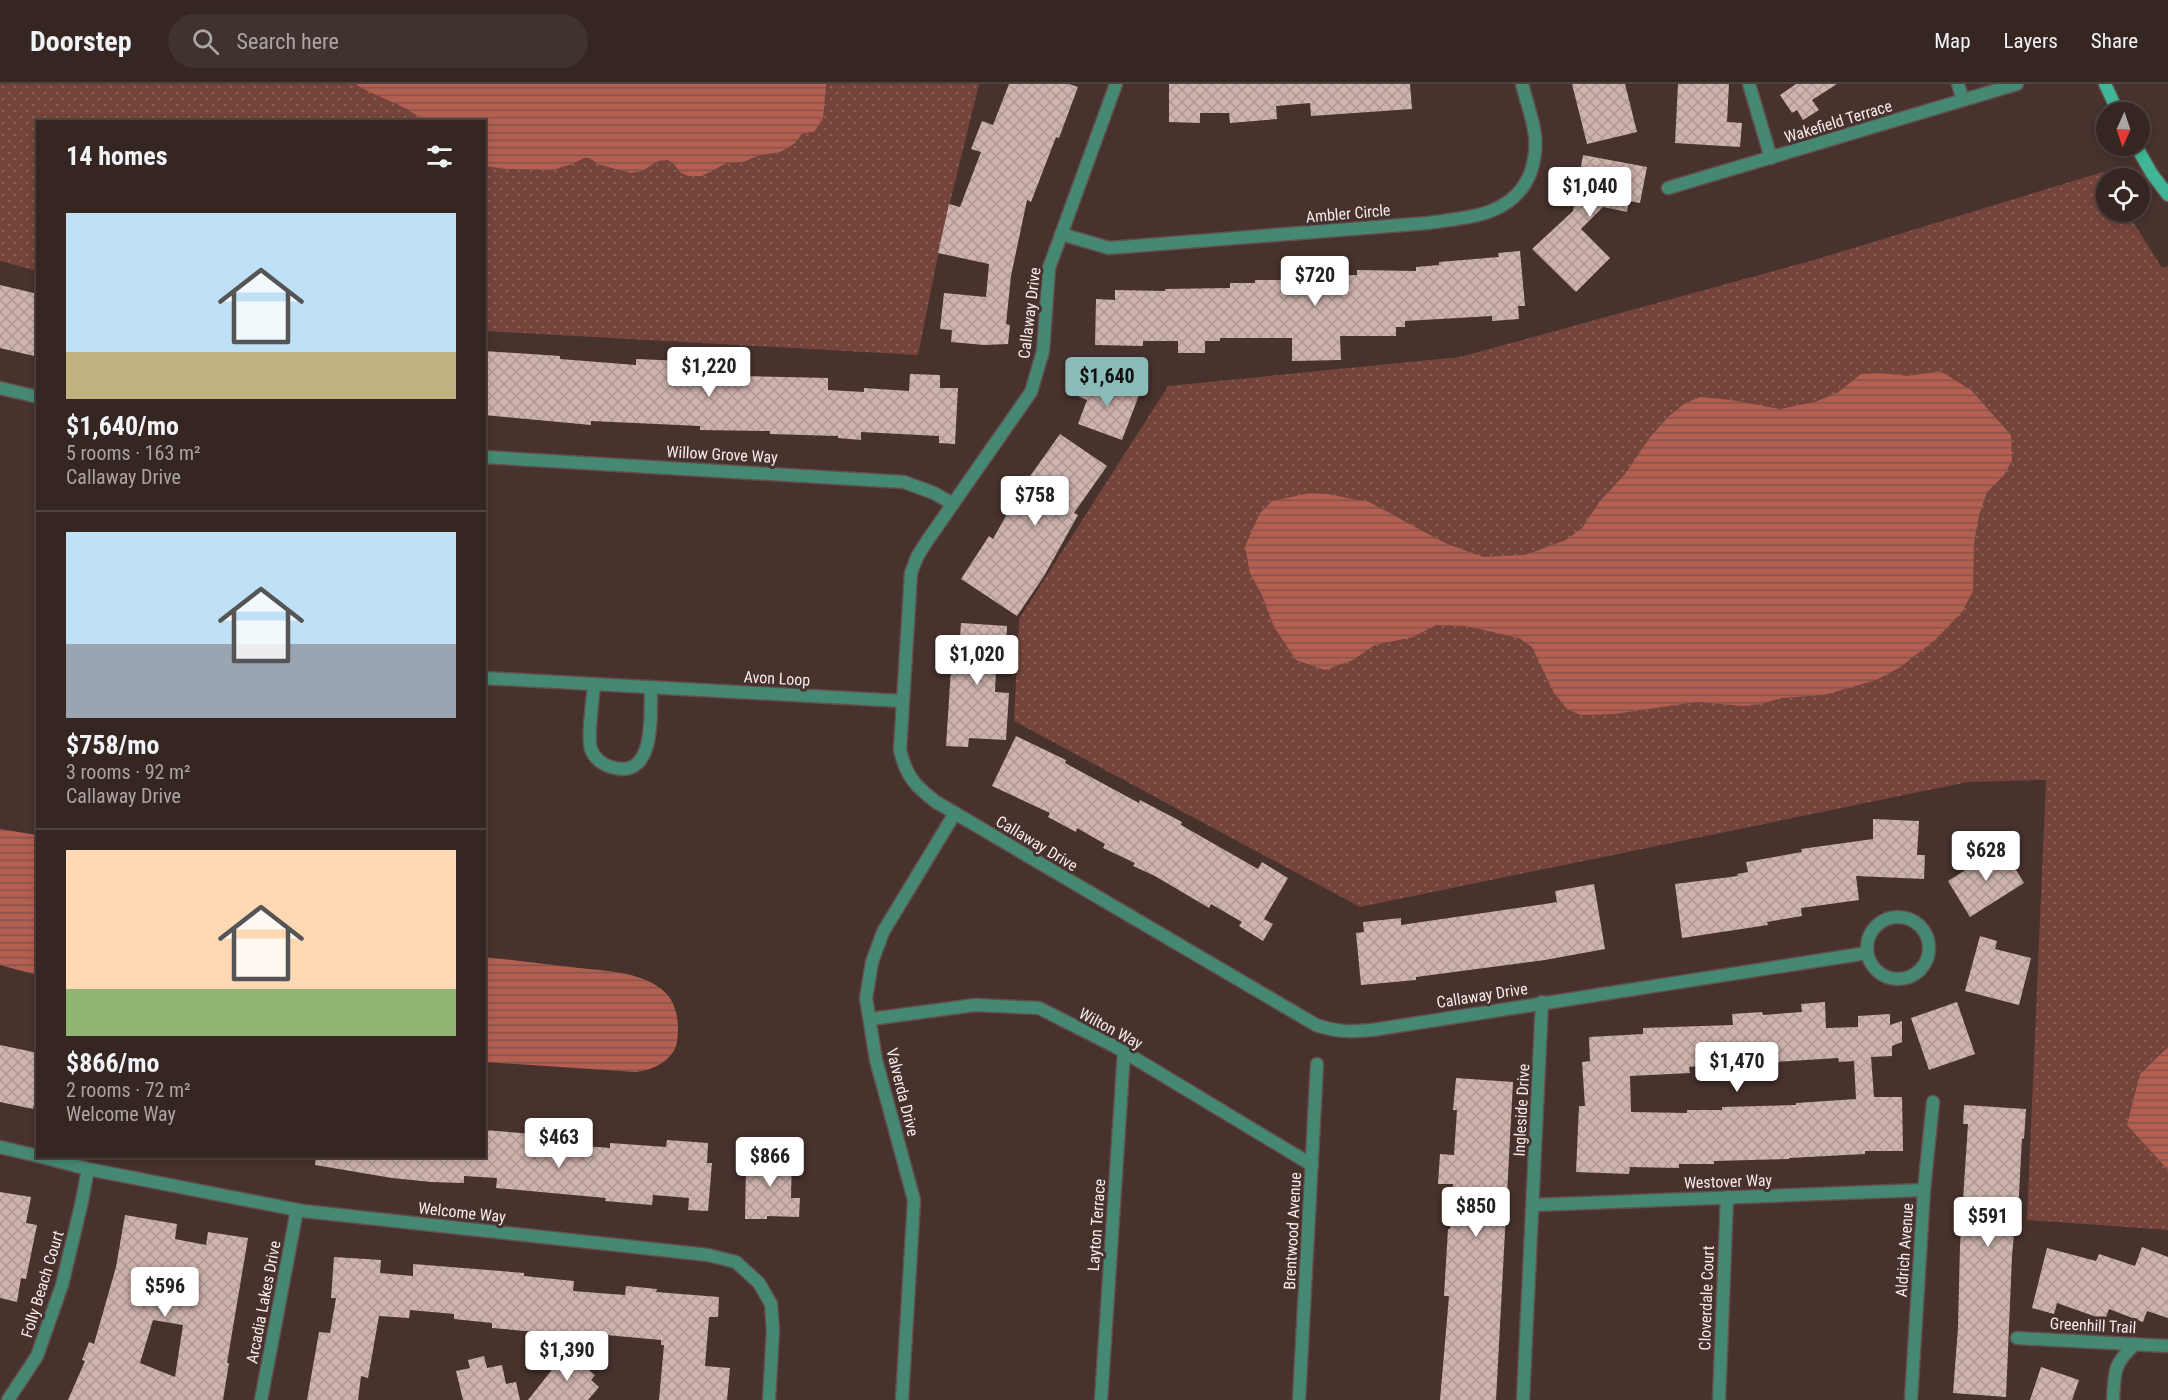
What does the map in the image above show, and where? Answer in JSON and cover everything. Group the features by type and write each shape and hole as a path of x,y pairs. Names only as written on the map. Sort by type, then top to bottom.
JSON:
{"street":[{"name":"Callaway Drive","path":"1116,84 1049,268 1043,351 1030,392 917,557 911,573 900,750 903,765 919,789 955,813 1316,1025 1333,1031 1349,1033 1372,1030 1867,953"},
{"name":"Ambler Circle","path":"1061,234 1109,248 1416,224 1474,216 1503,207 1524,187 1535,160 1535,130 1522,84"},
{"path":"1749,84 1771,158"},
{"path":"1958,84 1963,100"},
{"name":"Wakefield Terrace","path":"1668,189 2018,84"},
{"path":"2105,84 2113,102"},
{"path":"2144,156 2163,179 2168,195"},
{"path":"0,388 36,397"},
{"name":"Willow Grove Way","path":"486,457 904,482 934,493 953,504"},
{"name":"Avon Loop","path":"486,678 902,701"},
{"path":"594,684 590,734 592,750 601,762 617,769 628,768 639,761 647,748 651,687"},
{"name":"Valverda Drive","path":"902,1400 914,1200 876,1060 866,999 872,962 883,932 955,813"},
{"path":"1893,917 1912,920 1926,933 1929,942 1929,953 1918,972 1898,979 1887,977 1878,971 1871,963 1867,953 1870,934 1884,920 1893,917"},
{"name":"Ingleside Drive","path":"1523,1400 1542,1002"},
{"name":"Wilton Way","path":"871,1019 975,1005 1039,1008 1124,1052 1312,1165"},
{"name":"Layton Terrace","path":"1101,1400 1124,1052"},
{"name":"Brentwood Avenue","path":"1299,1400 1317,1064"},
{"name":"Aldrich Avenue","path":"1911,1400 1924,1190 1933,1102"},
{"name":"Welcome Way","path":"0,1147 36,1156"},
{"name":"Welcome Way","path":"46,1158 88,1169 297,1210 708,1255 736,1262 759,1283 771,1304 773,1330 769,1400"},
{"name":"Folly Beach Court","path":"8,1400 37,1356 62,1285 88,1169"},
{"name":"Westover Way","path":"1533,1205 1924,1190"},
{"name":"Cloverdale Court","path":"1719,1400 1727,1197"},
{"name":"Arcadia Lakes Drive","path":"261,1400 297,1210"},
{"name":"Greenhill Trail","path":"2017,1338 2168,1346"},
{"path":"2113,1400 2118,1360 2135,1344"}],"shaded area":[{"path":"0,84 979,84 942,235 918,355 486,331 486,120 36,120 36,271 0,261"},
{"path":"356,84 826,84 823,118 814,132 802,134 794,144 780,152 760,155 743,162 727,163 702,176 688,176 680,172 668,160 658,161 644,170 631,173 597,164 591,158 584,158 552,170 486,166 486,120 423,120 408,110"},
{"path":"2096,174 2096,222 2133,222 2162,268 2168,266 2168,1230 2027,1220 2046,780 1968,782 1360,907 1014,721 1019,619 1168,386 1460,357 1814,260"},
{"path":"1940,371 1971,390 2011,435 2012,461 2004,475 1987,492 1979,515 1974,543 1973,591 1962,612 1935,640 1899,668 1876,680 1824,695 1781,698 1761,704 1744,706 1696,702 1614,714 1581,715 1567,709 1554,693 1532,647 1519,638 1466,626 1436,625 1413,637 1375,645 1353,660 1325,670 1296,660 1274,627 1262,595 1250,573 1245,546 1260,513 1272,501 1310,493 1369,502 1445,543 1483,557 1525,555 1566,540 1582,528 1600,501 1625,474 1651,436 1669,416 1684,404 1700,397 1780,409 1815,402 1837,393 1861,374 1909,376"},
{"path":"0,829 36,835 36,975 0,965"},
{"path":"486,957 629,974 660,988 674,1005 676,1012 678,1027 675,1049 661,1063 636,1072 486,1062"},
{"path":"2168,1047 2168,1170 2127,1125 2140,1074"}],"building":[{"path":"1009,84 1069,84 1078,87 1031,202 1027,200 1011,276 1006,324 1010,325 1008,344 984,345 951,342 952,330 940,329 944,293 986,297 989,264 938,253 949,204 960,207 981,152 971,149 982,121 993,125"},
{"path":"1169,84 1410,84 1412,109 1311,116 1310,103 1276,106 1277,119 1230,123 1229,113 1200,113 1200,123 1169,122"},
{"path":"1572,84 1625,84 1637,132 1587,144"},
{"path":"1678,84 1729,84 1727,122 1742,123 1740,147 1675,143"},
{"path":"1796,84 1837,84 1812,100 1819,110 1803,120 1797,110 1792,113 1780,95"},
{"path":"1583,155 1647,167 1640,203 1629,201 1627,212 1603,207 1581,229 1610,258 1576,292 1532,249 1573,211"},
{"path":"1520,251 1525,306 1518,306 1519,319 1492,321 1492,316 1405,321 1405,327 1396,327 1396,336 1340,336 1341,360 1292,361 1292,338 1220,338 1220,341 1205,341 1205,353 1178,353 1178,341 1143,341 1143,346 1095,345 1096,299 1115,300 1115,290 1165,291 1165,289 1230,288 1230,283 1255,283 1255,280 1357,275 1357,270 1416,271 1416,267 1439,265 1439,262 1499,257 1498,253"},
{"path":"0,285 36,294 34,356 0,348"},
{"path":"486,351 560,356 560,359 636,365 636,359 684,361 684,365 742,367 741,376 828,378 828,390 864,392 864,388 909,391 910,374 940,375 940,388 958,388 955,444 939,443 939,436 861,432 861,440 838,438 838,436 770,434 770,431 700,430 700,426 591,421 591,425 486,415"},
{"path":"1087,376 1139,395 1122,440 1078,424 1087,400 1079,397"},
{"path":"1060,434 1107,466 1074,513 1078,515 1044,576 1017,616 961,579 989,536 993,539 1021,489"},
{"path":"961,623 1007,626 1006,651 997,650 995,692 1009,693 1006,740 969,738 968,747 946,746 953,638 960,638"},
{"path":"1016,736 1066,760 1065,763 1139,803 1140,800 1182,822 1181,825 1258,869 1262,862 1288,878 1264,919 1273,924 1263,941 1239,926 1242,922 1211,904 1209,908 1155,876 1133,866 1135,863 1103,848 1105,844 1077,828 1076,832 1048,817 1050,813 992,786"},
{"path":"1873,819 1919,821 1917,855 1925,855 1924,879 1856,876 1859,900 1801,908 1802,916 1767,922 1768,925 1682,938 1675,884 1738,876 1737,874 1748,872 1746,862 1802,852 1801,849 1873,839"},
{"path":"2002,847 2024,883 1970,917 1948,881"},
{"path":"1594,884 1605,949 1545,960 1416,977 1416,980 1361,985 1356,933 1364,932 1363,922 1401,918 1401,925 1545,904 1557,902 1555,891"},
{"path":"1980,936 1997,941 1995,949 2031,958 2019,1005 1965,991"},
{"path":"1825,1002 1826,1028 1858,1027 1858,1016 1890,1014 1890,1025 1902,1021 1902,1042 1892,1046 1892,1056 1871,1057 1874,1097 1902,1097 1903,1151 1865,1151 1865,1154 1714,1161 1714,1164 1679,1164 1679,1168 1630,1167 1629,1174 1576,1172 1579,1106 1585,1106 1582,1062 1590,1061 1589,1037 1643,1034 1643,1028 1733,1025 1732,1014 1762,1012 1763,1015 1802,1012 1801,1004","holes":["1838,1058 1839,1062 1854,1061 1856,1099 1796,1103 1796,1105 1722,1107 1722,1110 1687,1110 1687,1113 1631,1112 1630,1076 1690,1073 1689,1067 1723,1064 1724,1075 1759,1073 1758,1063"]},
{"path":"1957,1002 1975,1054 1929,1070 1911,1018"},
{"path":"0,1045 36,1053 36,1096 33,1109 0,1102"},
{"path":"1456,1078 1513,1082 1496,1400 1440,1400 1449,1296 1444,1296 1453,1184 1438,1184 1440,1154 1454,1155 1457,1110 1453,1110"},
{"path":"1964,1105 2026,1109 2018,1213 2016,1213 2012,1256 2006,1397 1953,1393 1968,1124 1963,1124"},
{"path":"486,1130 547,1135 547,1143 610,1148 610,1143 666,1147 667,1140 708,1143 707,1163 712,1163 708,1211 688,1210 689,1198 653,1195 652,1205 605,1201 606,1198 496,1188 497,1178 464,1176 464,1183 431,1182 315,1165 316,1158 486,1158"},
{"path":"758,1153 792,1154 791,1198 800,1198 799,1217 767,1216 767,1219 745,1219 746,1164 758,1164"},
{"path":"0,1192 31,1197 26,1223 37,1225 26,1279 21,1278 17,1302 0,1298"},
{"path":"125,1215 177,1224 175,1239 206,1245 208,1232 248,1238 223,1400 68,1400 85,1361 82,1360 89,1342 94,1344 116,1267","holes":["153,1320 183,1325 175,1377 140,1363"]},
{"path":"2142,1247 2168,1257 2168,1318 2147,1311 2143,1322 2109,1309 2105,1320 2057,1303 2054,1314 2032,1308 2047,1248 2096,1261 2099,1254 2135,1266"},
{"path":"334,1257 381,1260 380,1273 413,1276 413,1264 524,1273 524,1276 574,1281 573,1291 625,1295 626,1286 657,1289 656,1292 719,1297 718,1317 709,1317 705,1366 730,1368 727,1400 659,1400 664,1345 661,1345 661,1340 492,1328 492,1323 454,1319 454,1314 410,1310 409,1318 379,1316 368,1378 361,1376 358,1400 307,1400 319,1332 330,1333 336,1298 331,1298"},
{"path":"566,1352 595,1375 591,1380 599,1387 588,1400 528,1400"},
{"path":"484,1356 487,1368 502,1365 506,1384 516,1382 520,1400 463,1400 456,1371 470,1368 468,1360"},
{"path":"2041,1367 2079,1380 2072,1400 2030,1400"}]}
